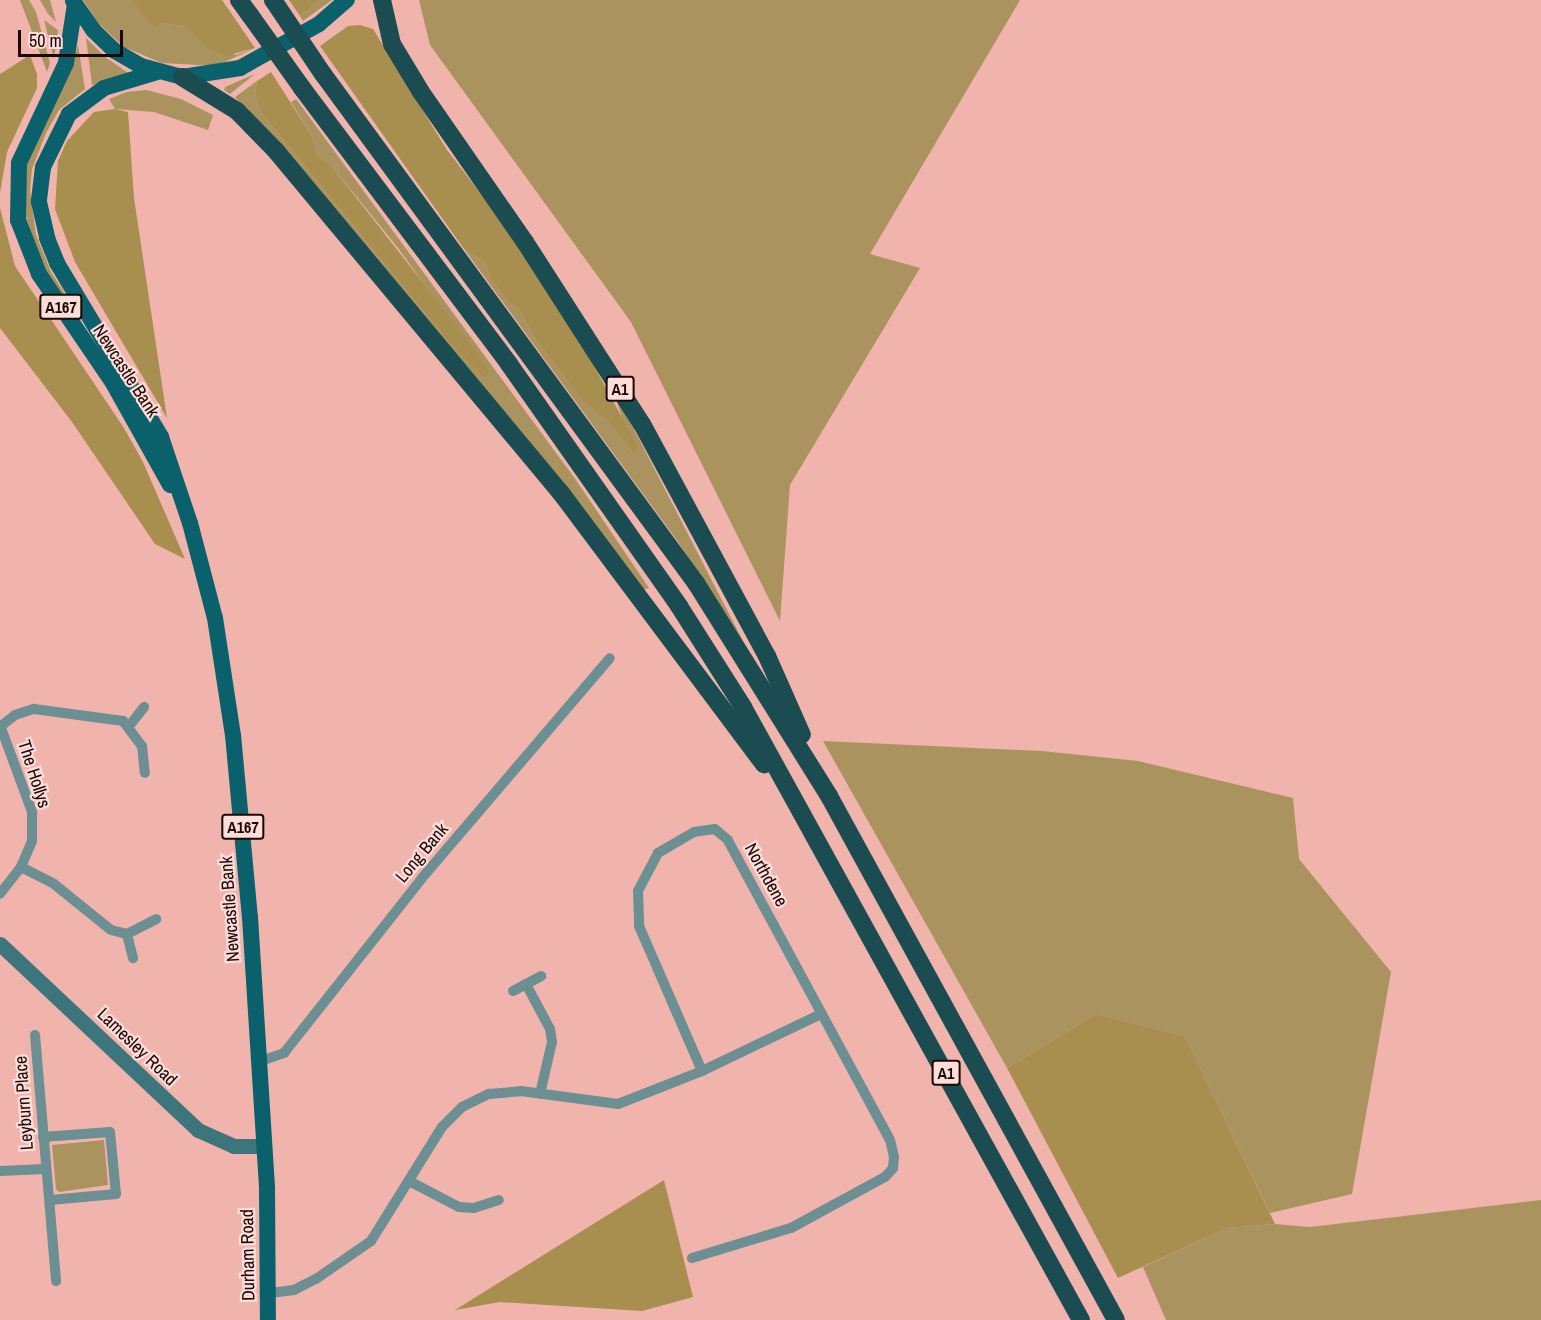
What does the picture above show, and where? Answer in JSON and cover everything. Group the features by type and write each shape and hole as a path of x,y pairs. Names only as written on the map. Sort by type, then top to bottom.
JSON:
{"highway":[{"name":"A1","path":"239,0 302,88 509,364 679,606 811,827 1081,1320"},
{"name":"A1","path":"273,0 323,74 696,583 829,796 1116,1320"},
{"name":"A1","path":"382,0 392,44 421,92 525,242 642,424 767,656 829,796"},
{"name":"A1","path":"182,77 237,111 276,151 561,493 811,827"}],"main road":[{"name":"A167","path":"74,2 93,30 115,51 157,72 182,77 240,68 319,24 347,0"},
{"name":"Newcastle Bank","path":"74,2 66,63 19,163 18,220 39,274 130,410 190,523"},
{"name":"Newcastle Bank","path":"157,72 104,88 69,114 42,167 39,202 47,238 57,262 161,437 190,523 215,618 233,735 246,865 267,1189"},
{"name":"Durham Road","path":"267,1189 270,1293 268,1320"}],"street":[{"name":"Long Bank","path":"258,1062 278,1058 289,1047 422,878 610,658"},
{"path":"144,707 130,725 142,746 145,773"},
{"name":"The Hollys","path":"0,894 21,867 32,841 32,812 1,725 15,715 34,709 114,718 130,725"},
{"name":"Northdene","path":"692,1258 791,1228 885,1177 893,1168 890,1140 728,840 715,829 694,832 658,853 638,891 639,926 702,1071"},
{"path":"21,867 54,884 101,924 127,934 156,919"},
{"path":"127,934 133,958"},
{"name":"Lamesley Road","path":"0,944 198,1130 234,1146 263,1146"},
{"path":"513,992 541,976"},
{"path":"526,984 549,1029 552,1042 540,1095"},
{"path":"270,1293 304,1286 355,1255 372,1240 442,1127 462,1107 489,1094 521,1091 618,1104 702,1071 821,1014"},
{"name":"Leyburn Place","path":"35,1035 56,1281"},
{"path":"44,1137 110,1132 116,1194 50,1200"},
{"name":"Leyburn Place","path":"0,1172 45,1169"},
{"path":"409,1181 459,1207 474,1208 499,1200"}],"shaded area":[{"path":"20,0 29,0 36,12 50,63 47,72"},
{"path":"40,0 50,0 56,22 48,14"},
{"path":"83,0 131,0 148,23 157,29 162,23 185,27 236,55 255,48 216,66 162,63 124,47 99,24"},
{"path":"131,0 222,0 255,48 226,56 213,51 185,27 162,23 157,29 148,23"},
{"path":"289,0 321,0 300,16"},
{"path":"321,0 332,0 303,21 300,16"},
{"path":"419,0 1020,0 870,254 920,268 790,485 780,621 631,322 430,45"},
{"path":"44,20 58,30 54,59"},
{"path":"360,25 373,29 447,150 507,228 581,342 638,447 633,453 606,420 583,402 534,337 519,309 507,301 489,277 486,263 464,249 320,46 348,26"},
{"path":"86,38 104,56 128,73 92,85"},
{"path":"78,45 85,89 59,110 46,133 32,169 30,191 36,235 51,272 78,314 74,315 42,265 23,207 25,165 72,67"},
{"path":"30,55 37,74 37,88 7,152 0,193 0,74"},
{"path":"271,72 313,138 318,156 329,163 469,341 489,372 484,377 442,334 260,111 255,94 257,81"},
{"path":"255,74 230,94 224,90 225,87"},
{"path":"257,81 255,94 260,111 442,334 488,372 398,248 329,163 318,156 313,138 291,102 296,99 576,480 649,588 643,590 377,258 235,97"},
{"path":"146,90 181,99 213,115 208,130 154,112 115,109 109,99 127,92"},
{"path":"115,109 128,112 134,198 167,418 75,262 55,209 58,161 67,141 94,112"},
{"path":"0,208 15,266 124,428 143,462 185,559 155,544 72,422 0,328"},
{"path":"464,249 486,263 489,277 507,301 519,309 534,337 583,402 606,420 633,453 617,402 621,404 743,641 676,539"},
{"path":"823,741 1042,751 1138,761 1293,798 1299,859 1391,972 1352,1194 1270,1213 1185,1036 1096,1014 1007,1068"},
{"path":"1096,1014 1185,1036 1275,1224 1227,1228 1118,1278 1007,1068"},
{"path":"104,1140 108,1185 59,1192 56,1189 52,1145"},
{"path":"664,1180 693,1297 642,1311 500,1302 455,1310"},
{"path":"1541,1200 1541,1320 1166,1320 1143,1267 1227,1228 1275,1224 1310,1227"}]}
